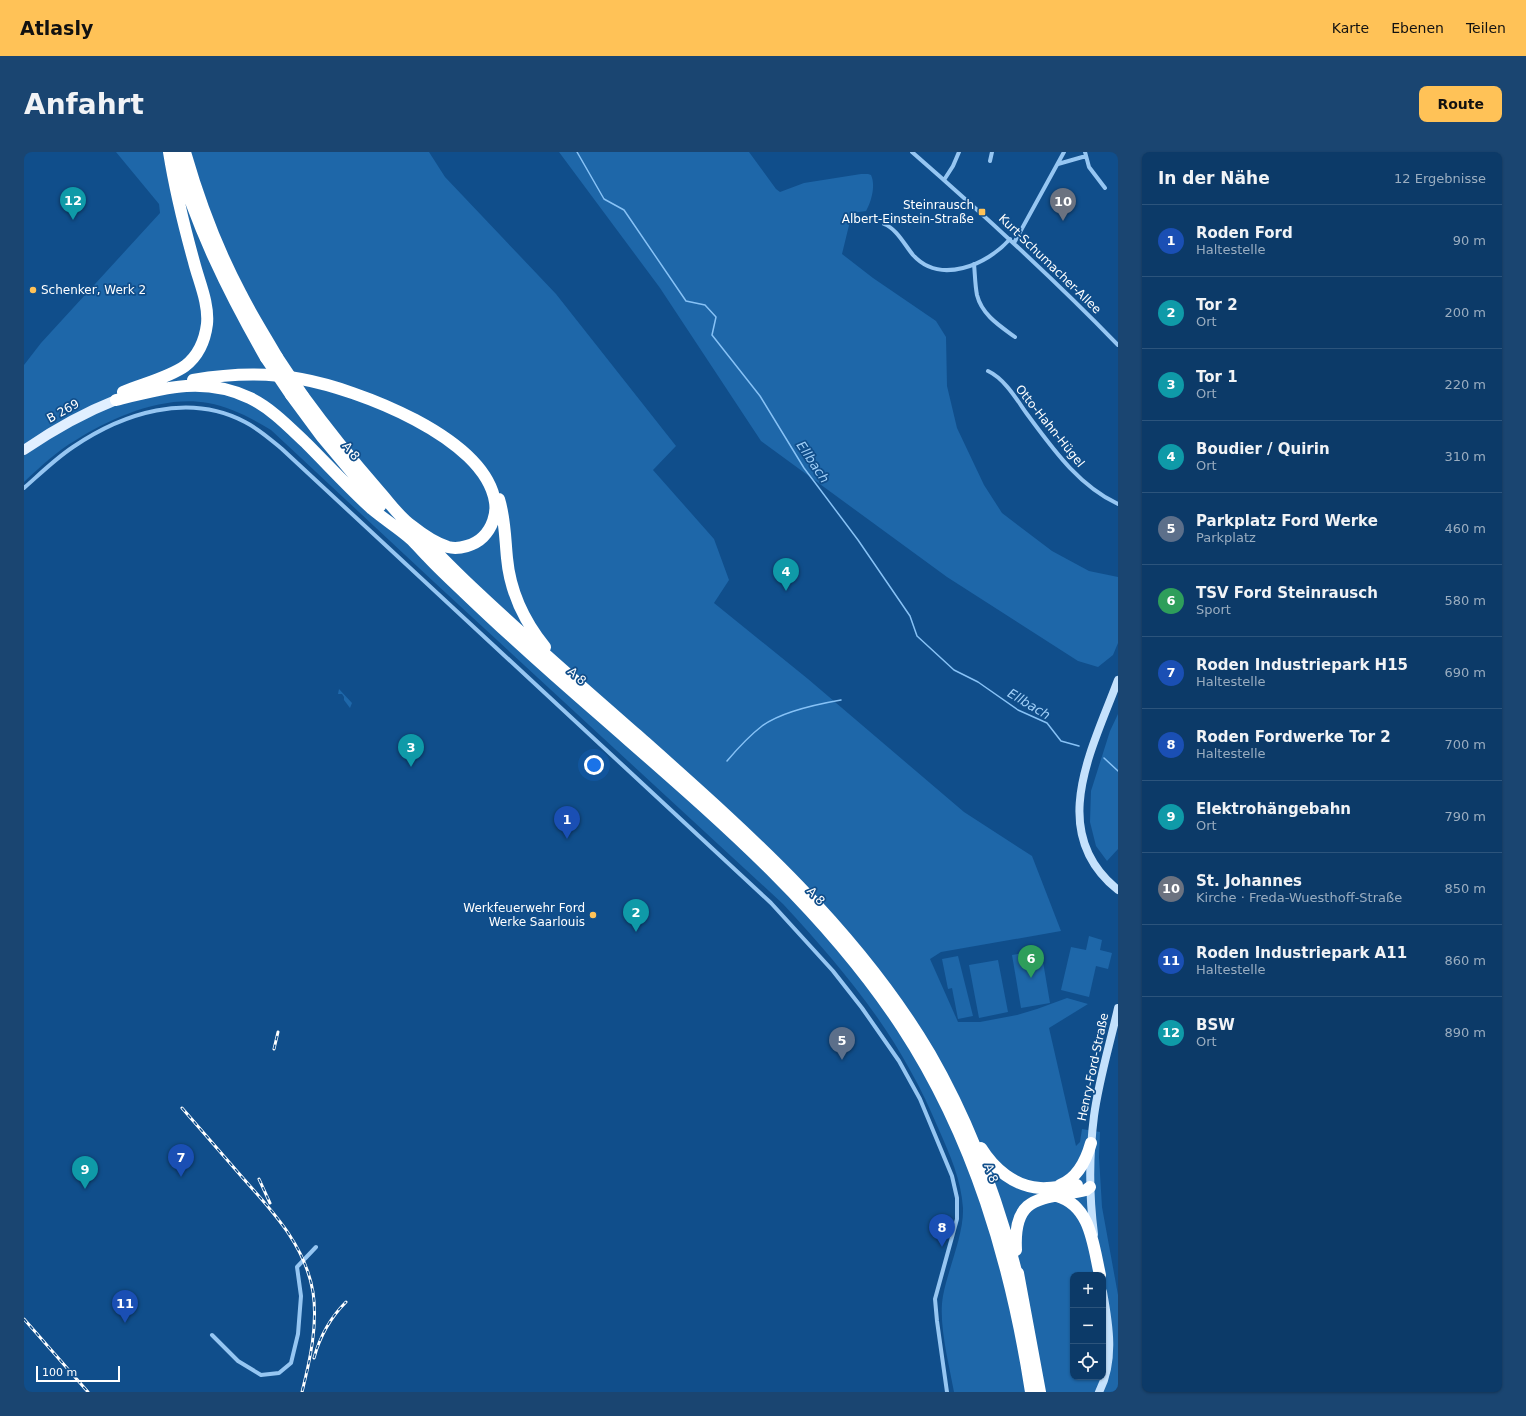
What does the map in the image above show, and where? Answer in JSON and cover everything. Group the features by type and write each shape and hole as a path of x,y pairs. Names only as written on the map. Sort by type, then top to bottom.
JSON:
{"highway":[{"path":"116,398 185,366 200,349 205,335 207,323 206,308 184,223 169,152"},
{"name":"A 8","path":"175,152 191,203 219,271 232,298 297,396 350,472 427,556 521,646 704,806 772,870 822,924 870,982 903,1029 936,1084 956,1125 972,1162 987,1203 1011,1290 1031,1392"},
{"name":"A 8","path":"185,152 200,200 228,267 272,358"},
{"path":"116,398 152,384 203,374 244,371 277,371 301,374 349,386 394,404 442,431 468,449 490,476 501,506 510,581 515,597 529,626 561,669"},
{"path":"116,398 165,385 204,378 244,375 277,376 300,379 348,390 372,399 416,421 452,444 475,464 492,490 495,502 493,522 483,537 467,546 458,548 449,547 410,525"},
{"path":"116,398 153,390 187,385 203,385 237,392 266,407 280,418 374,511 411,539"},
{"name":"A 8","path":"297,396 410,525 475,590 561,669 747,834 801,887 851,943 888,990 930,1054 964,1120 980,1158 996,1201 1018,1279 1040,1392"},
{"path":"964,1120 987,1157 1006,1176 1018,1183 1057,1191 1086,1190 1090,1187"},
{"path":"1018,1279 1015,1235 1017,1223 1021,1214 1027,1206 1034,1201 1057,1191 1077,1173 1084,1162 1091,1143"},
{"path":"1057,1191 1071,1202 1084,1216 1091,1234 1099,1272"}],"main road":[{"name":"B 269","path":"24,447 60,426 116,398"}],"street":[{"name":"Kurt-Schumacher-Allee","path":"912,152 1010,239 1073,299 1118,345"},
{"path":"944,180 960,152"},
{"path":"990,161 992,152"},
{"path":"1014,243 1064,152"},
{"path":"1058,164 1085,154 1089,166 1105,188"},
{"path":"884,224 892,228 913,255 936,269 953,270 974,264 998,251 1010,239"},
{"path":"974,264 977,295 984,310 990,318 1015,337"},
{"name":"Otto-Hahn-Hügel","path":"988,371 995,375 1008,389 1061,458 1082,481 1104,497 1118,504"},
{"path":"24,488 60,457 90,437 126,419 147,412 163,408 187,407 215,411 245,422 264,434 282,449 771,903 833,970 899,1061 920,1099 952,1176 957,1198 957,1219 935,1299 947,1392"},
{"path":"1118,680 1082,780 1078,807 1080,829 1086,851 1098,870 1118,890"},
{"name":"Henry-Ford-Straße","path":"1100,1272 1090,1187 1091,1143 1099,1089 1118,1008"},
{"path":"212,1335 238,1361 261,1374 279,1373 292,1363 298,1334 300,1296 297,1267 316,1247"},
{"path":"1099,1392 1107,1372 1109,1356 1108,1318 1106,1308"}],"shaded area":[{"path":"116,152 429,152 445,177 556,294 676,446 653,470 714,539 729,580 714,603 808,679 964,812 1032,856 1061,931 941,952 930,959 958,1022 980,1022 1017,1015 1067,998 1088,1004 1049,1028 1076,1146 1080,1142 1082,1129 1100,1132 1099,1157 1102,1207 1118,1295 1118,1392 954,1392 943,1331 942,1307 945,1286 963,1218 960,1187 951,1158 922,1092 897,1047 868,1004 818,943 783,904 271,430 256,421 225,407 208,403 191,401 156,405 122,416 90,431 55,454 24,482 24,365 41,343 160,213 159,204","holes":["260,358 291,395 283,393"]},
{"path":"559,152 749,152 776,189 780,192 804,183 861,174 871,175 873,189 870,203 866,211 852,213 842,254 873,278 936,321 946,337 947,386 957,428 984,485 1002,513 1052,551 1089,571 1118,577 1118,643 1113,655 1098,667 1078,661 947,577 761,441 660,288"},
{"path":"339,689 352,703 350,708 344,700 342,694 338,694"},
{"path":"1118,714 1118,849 1107,861 1096,846 1090,822 1091,791 1110,731"},
{"path":"1089,936 1102,940 1100,950 1112,953 1108,969 1096,966 1089,997 1061,990 1071,947 1086,950"},
{"path":"1041,950 1050,1003 1021,1008 1012,955"},
{"path":"958,956 973,1016 958,1019 952,988 948,989 942,959"},
{"path":"998,960 1008,1012 979,1018 969,965"}],"waterway":[{"name":"Ellbach","path":"577,152 604,199 624,210 686,301 705,305 716,317 712,335 760,396 804,468 858,540 910,616 917,636 954,670 978,682 1018,710 1047,723 1061,741 1079,746"},
{"path":"727,761 739,747 762,726 770,721 800,709 841,700"},
{"name":"Ellbach","path":"1104,758 1118,771"}],"railway":[{"path":"274,1049 278,1032"},
{"path":"182,1108 276,1216 295,1244 303,1259 313,1292 315,1317 310,1355 302,1392"},
{"path":"259,1179 270,1203"},
{"path":"314,1358 319,1342 326,1328 335,1314 346,1302"},
{"path":"24,1319 88,1392"}],"place":[{"name":"Steinrausch Albert-Einstein-Straße","path":"982,212"},
{"name":"BSW","path":"73,220"},
{"name":"St. Johannes","path":"1063,221"},
{"name":"Schenker, Werk 2","path":"33,290"},
{"name":"Boudier / Quirin","path":"786,591"},
{"name":"Tor 1","path":"411,767"},
{"name":"Roden Ford","path":"567,839"},
{"name":"Werkfeuerwehr Ford Werke Saarlouis","path":"593,915"},
{"name":"Tor 2","path":"636,932"},
{"name":"TSV Ford Steinrausch","path":"1031,978"},
{"name":"Parkplatz Ford Werke","path":"842,1060"},
{"name":"Roden Industriepark H15","path":"181,1177"},
{"name":"Elektrohängebahn","path":"85,1189"},
{"name":"Roden Fordwerke Tor 2","path":"942,1247"},
{"name":"Roden Industriepark A11","path":"125,1323"}]}
